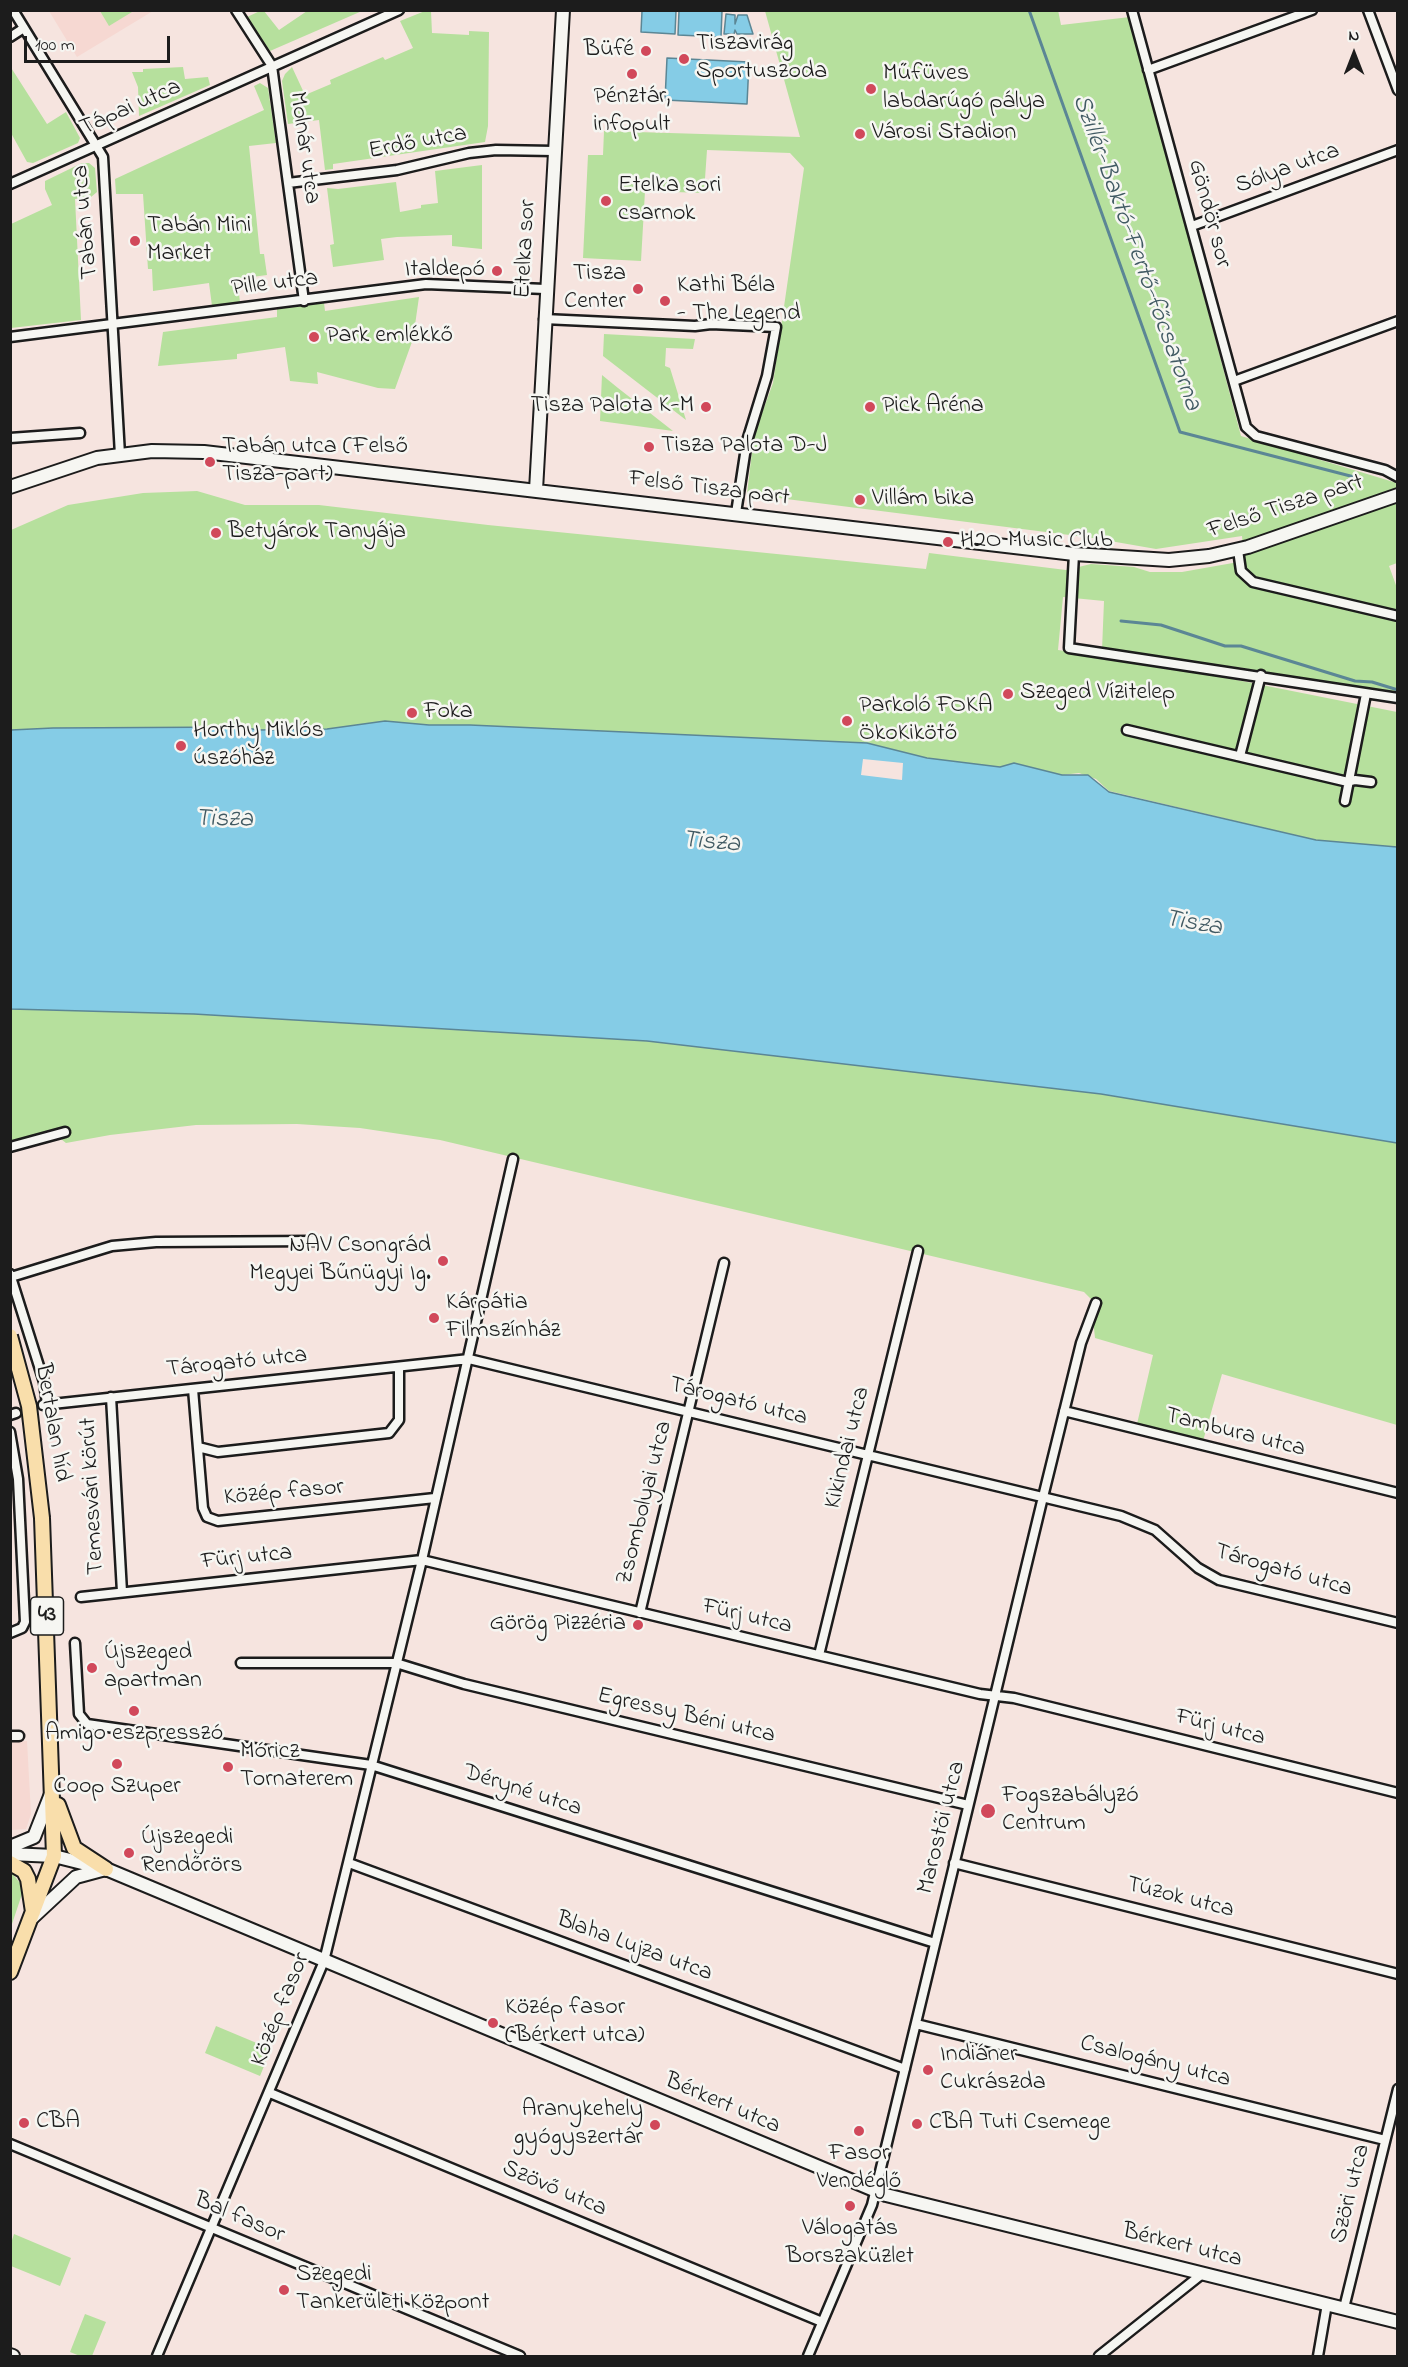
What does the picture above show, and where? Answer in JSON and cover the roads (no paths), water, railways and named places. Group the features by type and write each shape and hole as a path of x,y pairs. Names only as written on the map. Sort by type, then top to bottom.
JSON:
{"main road":[{"name":"Bertalan híd","path":"10,1336 29,1406 42,1518 53,1790"},
{"name":"43","path":"10,1972 33,1917 54,1856 53,1790"},
{"path":"53,1790 70,1843 83,1856 106,1869"},
{"path":"10,1863 24,1871 28,1879 33,1917"}],"street":[{"name":"Tabán utca","path":"13,10 97,146 105,168 120,454"},
{"name":"Molnár utca","path":"236,10 272,66 304,301"},
{"name":"Tápai utca","path":"10,184 272,66 378,15 399,10"},
{"name":"Etelka sor","path":"536,490 545,289 563,10"},
{"name":"Göndör sor","path":"1132,10 1246,427 1256,436 1385,470 1398,477"},
{"path":"1148,70 1312,10"},
{"path":"1368,10 1398,90"},
{"path":"10,37 24,28"},
{"name":"Erdő utca","path":"288,183 397,170 470,153 496,150 554,151"},
{"name":"Sólya utca","path":"1191,226 1398,150"},
{"name":"Pille utca","path":"10,337 426,284 545,289"},
{"path":"544,319 660,325 776,327 767,375 747,441 736,513"},
{"path":"1233,381 1398,321"},
{"path":"10,438 80,434"},
{"name":"Felső Tisza part","path":"10,487 70,465 120,454 172,450 237,455 1074,554 1168,560 1238,550 1398,495"},
{"path":"1238,550 1241,571 1253,582 1386,613 1398,618"},
{"path":"1074,554 1070,648 1261,675 1398,698"},
{"path":"1240,756 1261,675"},
{"path":"1345,801 1366,694"},
{"path":"1127,730 1348,782 1355,780 1371,782"},
{"path":"10,1147 65,1132"},
{"name":"Közép fasor","path":"158,2356 324,1961 422,1560 513,1159"},
{"path":"11,1276 112,1246 156,1242 316,1241"},
{"name":"Kikindai utca","path":"819,1655 918,1251"},
{"name":"Zsombolyai utca","path":"640,1612 724,1263"},
{"name":"Temesvári körút","path":"11,1276 44,1382 45,1405"},
{"name":"Marostői utca","path":"808,2356 865,2223 875,2191 1064,1411 1082,1343 1096,1303"},
{"name":"Tárogató utca","path":"45,1405 469,1359 1139,1522 1155,1530 1198,1568 1220,1580 1398,1623"},
{"name":"Közép fasor","path":"198,1447 218,1452 389,1433 399,1420 399,1367"},
{"name":"Közép fasor","path":"193,1389 204,1509 207,1517 218,1521 435,1498"},
{"name":"Temesvári körút","path":"111,1397 122,1592"},
{"name":"Tambura utca","path":"1064,1411 1398,1493"},
{"path":"10,1432 18,1479 25,1622 22,1628 10,1633"},
{"name":"Fürj utca","path":"81,1597 422,1560 996,1697 1014,1698 1398,1793"},
{"name":"Déryné utca","path":"75,1643 79,1714 87,1724 371,1765 935,1943"},
{"path":"241,1663 396,1663"},
{"name":"Egressy Béni utca","path":"396,1663 454,1681 968,1805"},
{"path":"10,1847 34,1837 53,1790"},
{"name":"Bérkert utca","path":"10,1854 54,1856 106,1869 875,2191 1398,2322"},
{"name":"Blaha Lujza utca","path":"349,1863 905,2069"},
{"name":"Túzok utca","path":"954,1863 1398,1974"},
{"path":"33,1917 76,1877 106,1869"},
{"name":"Csalogány utca","path":"916,2024 1385,2140"},
{"name":"Szöri utca","path":"1344,2308 1398,2089"},
{"name":"Szövő utca","path":"270,2093 822,2322"},
{"name":"Bal fasor","path":"10,2144 520,2356"},
{"path":"1099,2356 1202,2274"},
{"path":"1318,2356 1327,2304"}],"water":[{"path":"642,11 676,11 675,34 641,32"},
{"path":"679,11 722,11 721,37 678,35"},
{"path":"726,14 735,15 735,24 738,15 747,15 753,34 737,34 735,30 734,34 724,34"},
{"path":"667,58 749,62 747,104 665,100"},
{"name":"Tisza","path":"385,721 429,725 867,743 927,758 1000,767 1014,763 1062,775 1088,775 1109,792 1316,840 1397,847 1397,1143 1101,1094 647,1041 194,1014 11,1009 11,730 242,727 258,730 327,729"}],"waterway":[{"name":"Szillér-Baktó-Fertő-főcsatorna","path":"1029,10 1180,432 1362,479"},
{"path":"1121,621 1161,625 1225,646 1241,646 1355,681 1372,682 1398,690"}],"place":[{"name":"Büfé","path":"646,51"},
{"name":"Tiszavirág Sportuszoda","path":"684,59"},
{"name":"Pénztár, infopult","path":"632,74"},
{"name":"Műfüves labdarúgó pálya","path":"871,89"},
{"name":"Városi Stadion","path":"860,134"},
{"name":"Etelka sori csarnok","path":"606,201"},
{"name":"Tabán Mini Market","path":"135,241"},
{"name":"Italdepó","path":"497,271"},
{"name":"Tisza Center","path":"638,289"},
{"name":"Kathi Béla - The Legend","path":"665,301"},
{"name":"Park emlékkő","path":"314,337"},
{"name":"Tisza Palota K-M","path":"706,407"},
{"name":"Pick Aréna","path":"870,407"},
{"name":"Tisza Palota D-J","path":"649,447"},
{"name":"Tabán utca (Felső Tisza-part)","path":"210,462"},
{"name":"Villám bika","path":"860,500"},
{"name":"Betyárok Tanyája","path":"216,533"},
{"name":"H2O Music Club","path":"948,542"},
{"name":"Szeged Vízitelep","path":"1008,694"},
{"name":"Foka","path":"412,713"},
{"name":"Parkoló FOKA ÖkoKikötő","path":"847,721"},
{"name":"Horthy Miklós úszóház","path":"181,746"},
{"name":"NAV Csongrád Megyei Bűnügyi Ig.","path":"443,1261"},
{"name":"Kárpátia Filmszínház","path":"434,1318"},
{"name":"Görög Pizzéria","path":"638,1625"},
{"name":"Újszeged apartman","path":"92,1668"},
{"name":"Amigo eszpresszó","path":"134,1711"},
{"name":"Coop Szuper","path":"117,1764"},
{"name":"Móricz Tornaterem","path":"228,1767"},
{"name":"Fogszabályzó Centrum","path":"988,1811"},
{"name":"Újszegedi Rendőrörs","path":"129,1853"},
{"name":"Közép fasor (Bérkert utca)","path":"493,2023"},
{"name":"Indiáner Cukrászda","path":"928,2070"},
{"name":"CBA","path":"24,2123"},
{"name":"CBA Tuti Csemege","path":"917,2124"},
{"name":"Aranykehely gyógyszertár","path":"655,2125"},
{"name":"Fasor Vendéglő","path":"859,2131"},
{"name":"Válogatás Borszaküzlet","path":"850,2206"},
{"name":"Szegedi Tankerületi Központ","path":"284,2290"}]}
